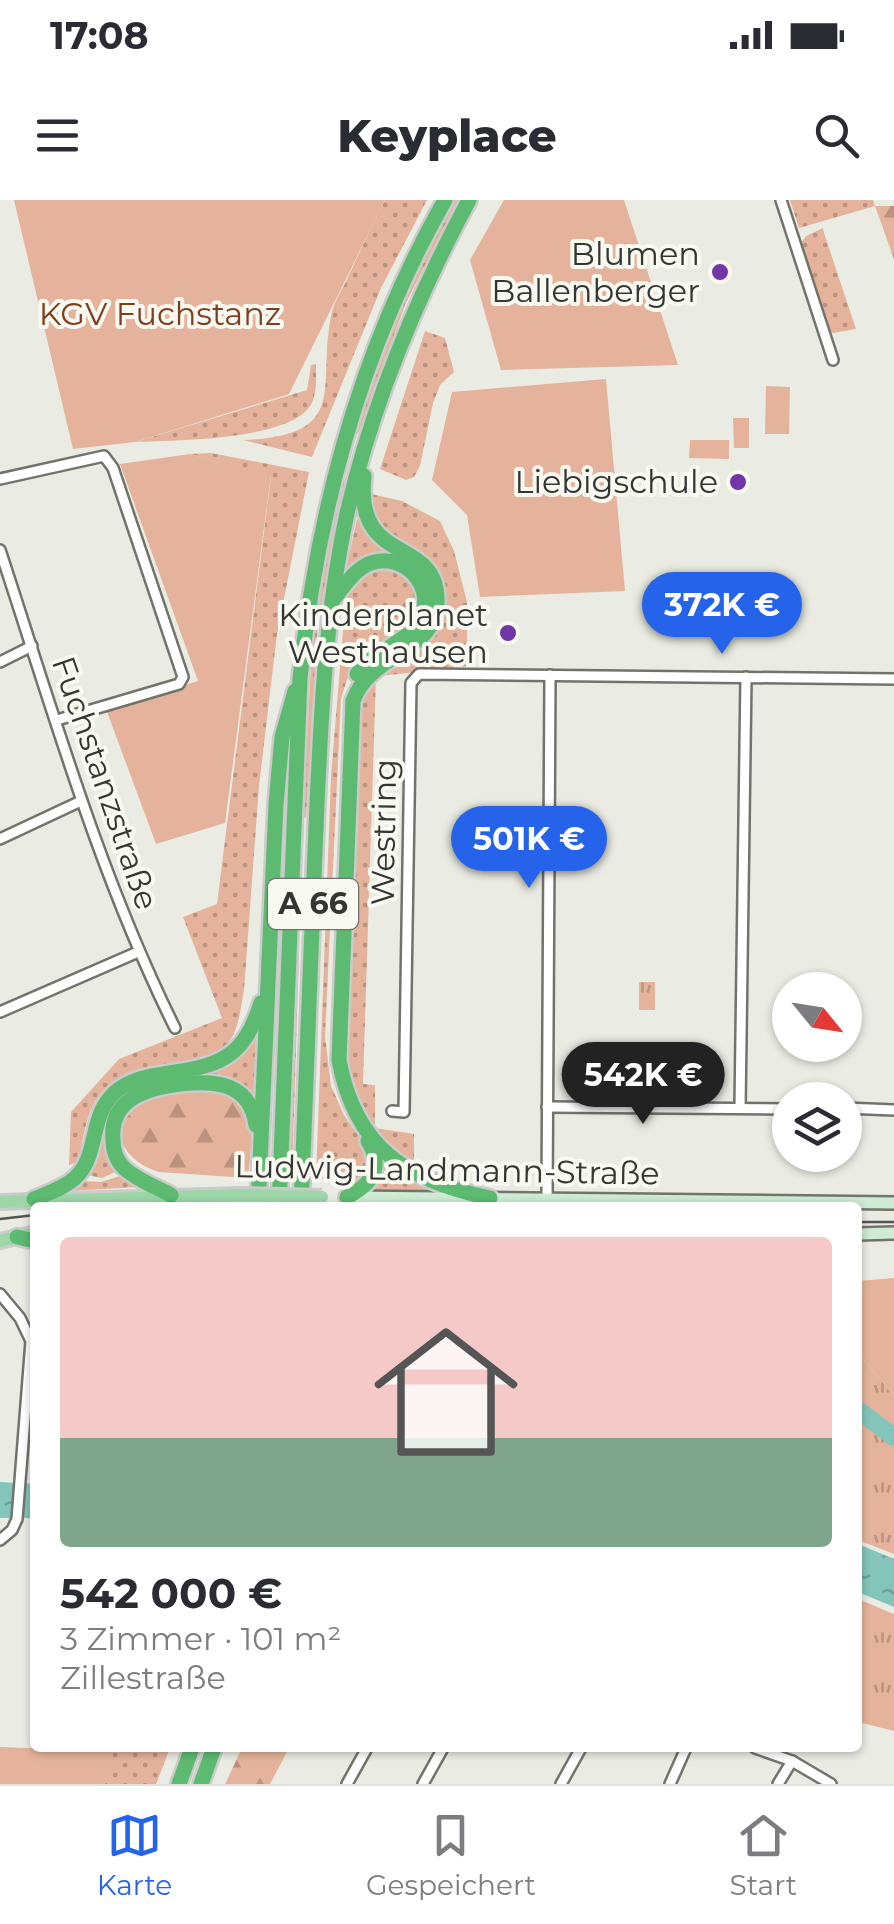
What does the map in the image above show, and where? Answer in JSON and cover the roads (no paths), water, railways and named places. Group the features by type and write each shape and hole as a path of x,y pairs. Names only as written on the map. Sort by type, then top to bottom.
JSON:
{"highway":[{"name":"A 66","path":"279,1202 300,678 318,551 348,427 395,300 445,200"},
{"name":"A 66","path":"301,1202 322,681 332,601 347,516 369,432 412,315 469,200"},
{"path":"369,432 362,495 364,514 378,535 425,566 434,581 438,601 434,620 422,638 372,670 353,701 346,802 339,1060 347,1092 360,1120 392,1158 438,1186 490,1198"},
{"path":"332,601 356,572 385,560 413,572 424,589 425,600 415,628 372,657 359,671 345,714 333,1045 342,1094 377,1161 367,1186 347,1197"},
{"path":"258,1202 282,736 300,678"},
{"path":"34,1200 68,1183 84,1168 97,1117 120,1088 141,1078 212,1064 240,1047 253,1027 267,985"},
{"path":"171,1195 126,1170 114,1152 114,1122 126,1102 142,1091 204,1081 232,1087 251,1105 260,1159"},
{"path":"4,1240 30,1241"},
{"path":"179,1784 191,1752"},
{"path":"201,1784 213,1752"}],"main road":[{"name":"Ludwig-Landmann-Straße","path":"0,1202 242,1194 825,1202"},
{"name":"Ludwig-Landmann-Straße","path":"862,1203 894,1203"},
{"path":"862,1234 894,1233"},
{"path":"4,1240 30,1234"}],"street":[{"path":"782,200 833,360"},
{"path":"0,479 104,456 114,468 182,678 179,684 57,720"},
{"name":"Fuchstanzstraße","path":"0,550 81,800 138,952 175,1028"},
{"path":"0,662 32,646"},
{"name":"Westring","path":"392,1111 404,1112 411,683 418,674 550,675"},
{"path":"547,1198 550,675 894,679"},
{"path":"740,1108 746,677"},
{"path":"0,839 81,800"},
{"path":"0,1012 138,952"},
{"path":"547,1107 772,1109"},
{"path":"862,1109 894,1110"},
{"path":"0,1294 20,1318 30,1339"},
{"path":"0,1540 12,1530 17,1519 30,1352"},
{"path":"347,1784 365,1752"},
{"path":"423,1784 441,1752"},
{"path":"560,1784 579,1752"},
{"path":"670,1784 684,1752"},
{"path":"767,1752 792,1760 831,1784"},
{"path":"778,1784 792,1760"}],"water":[{"path":"0,1482 30,1484 30,1518 0,1518"},
{"path":"862,1546 894,1559 894,1607 862,1594"}],"waterway":[{"path":"862,1413 894,1437"}],"tram line":[{"path":"0,1219 30,1216"},
{"path":"862,1222 894,1222"}],"place":[{"name":"Blumen Ballenberger","path":"720,272"},
{"name":"Liebigschule","path":"738,482"},
{"name":"Kinderplanet Westhausen","path":"508,633"}],"park label":[{"name":"KGV Fuchstanz","path":"160,314"}]}
